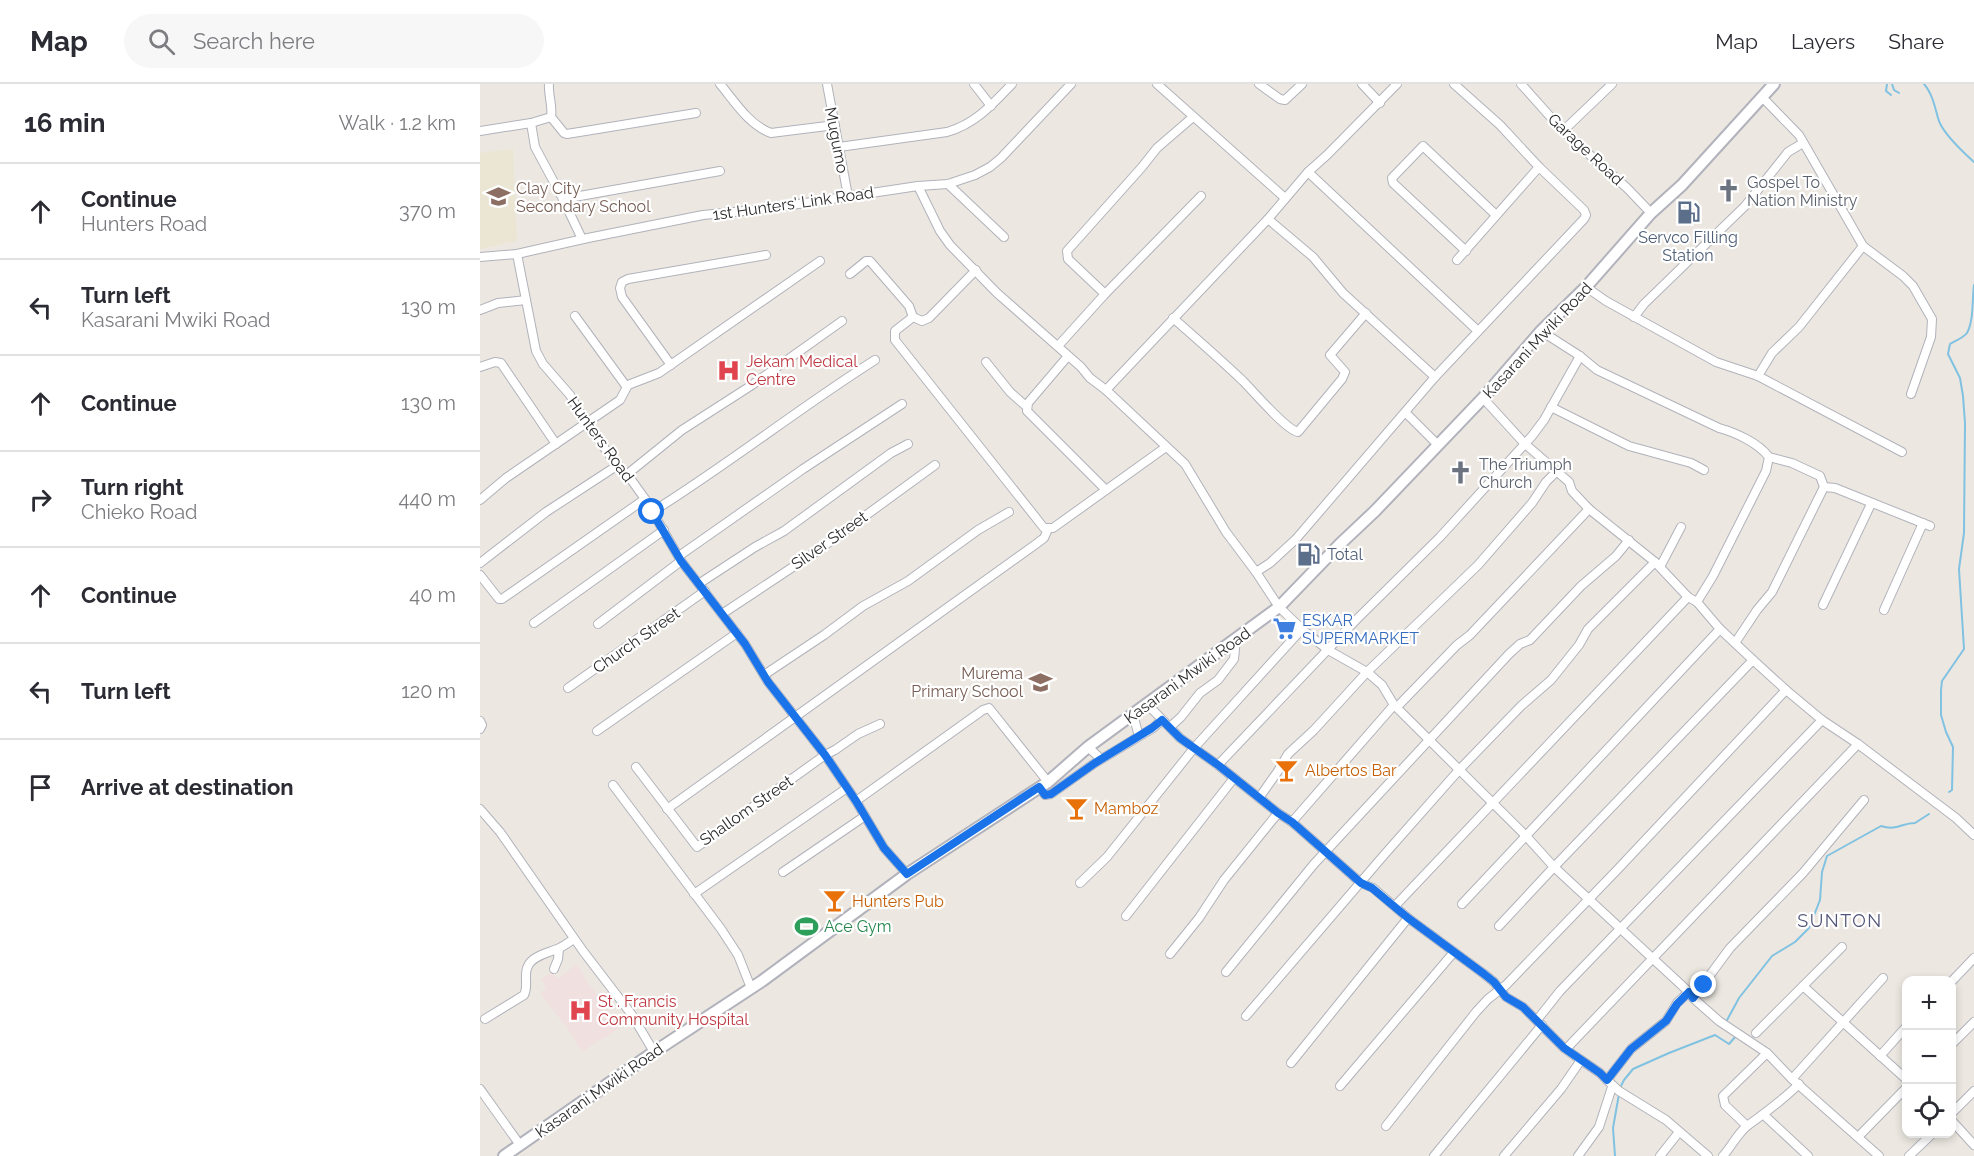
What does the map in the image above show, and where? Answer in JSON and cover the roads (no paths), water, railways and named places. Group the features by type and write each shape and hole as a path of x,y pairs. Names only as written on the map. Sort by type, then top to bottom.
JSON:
{"main road":[{"name":"Kasarani Mwiki Road","path":"504,1156 751,988 907,874 1044,784 1088,747 1279,608 1483,398 1541,331 1586,287 1651,213 1682,185 1774,84"}],"street":[{"path":"549,84 551,117 567,134 696,113"},
{"path":"720,84 761,130 771,133 835,125"},
{"path":"827,84 832,84"},
{"name":"Mugumo","path":"827,84 848,196"},
{"path":"974,84 992,106"},
{"path":"839,147 963,128 992,106 1012,84"},
{"name":"1st Hunters' Link Road","path":"480,258 517,254 704,215 948,184 990,167 1071,84"},
{"path":"1157,84 1285,198"},
{"path":"1259,84 1285,100 1302,84"},
{"path":"1362,84 1380,103"},
{"path":"1106,390 1268,219 1308,172 1380,103 1396,84"},
{"path":"1256,572 1270,563 1296,538 1435,377 1586,215 1584,210 1500,125 1454,84"},
{"name":"Garage Road","path":"1521,84 1563,131 1628,188 1651,213"},
{"path":"1563,131 1612,84"},
{"path":"1763,98 1796,130 1863,246 1913,286 1932,319 1931,337 1911,394"},
{"path":"480,131 531,123 551,117"},
{"path":"1105,294 1068,259 1066,251 1157,148 1192,117"},
{"path":"531,123 535,147 564,199 582,239"},
{"path":"1634,317 1644,304 1745,206 1788,152 1803,143"},
{"path":"1466,251 1392,183 1392,178 1423,146 1496,215"},
{"path":"1457,260 1539,167"},
{"path":"564,199 720,171"},
{"path":"1308,172 1478,331"},
{"path":"948,184 1004,237"},
{"path":"918,186 940,231 997,293 1058,346 1185,464 1226,532 1279,608 1328,650 1367,672 1382,685 1395,706 1526,836 1554,867 1719,1021 1767,1053 1879,1156"},
{"path":"1058,346 1105,294 1201,196"},
{"path":"1268,219 1313,257 1343,293 1435,377"},
{"path":"1758,376 1772,353 1799,327 1863,246"},
{"name":"Hunters Road","path":"517,254 536,351 543,364 570,395 586,423 645,499 680,558 737,633 794,717 825,755 884,848 907,874"},
{"path":"671,365 622,297 620,288 622,282 628,279 766,255"},
{"path":"626,386 659,373 820,261"},
{"path":"850,274 866,261 870,261 909,306 912,317"},
{"path":"912,317 922,321 929,318 976,270"},
{"path":"1586,287 1606,301 1716,362 1758,376 1902,452"},
{"path":"480,310 498,303 526,300"},
{"path":"1173,318 1293,430 1298,432 1342,380 1345,372 1330,355 1366,313"},
{"path":"480,500 506,478 620,400 625,394 626,386 574,316"},
{"path":"912,317 895,331 895,340 1044,528 1053,528 1166,447"},
{"path":"625,476 682,430 752,386 842,321"},
{"path":"1541,331 1597,370 1620,382 1731,432 1763,450 1769,457 1792,463 1820,476 1824,487 1772,592 1735,643"},
{"path":"1027,407 1068,356"},
{"path":"1218,765 1440,537 1524,443 1544,420 1580,356"},
{"path":"652,512 875,360"},
{"path":"480,367 495,362 501,363 556,444"},
{"path":"986,362 1010,392 1027,407 1027,411 1106,490"},
{"path":"1483,398 1524,443 1569,482 1572,491 1589,509 1658,564 1688,597 1697,602 1735,643 1786,690 1821,720 1858,744 1956,818 1974,835"},
{"path":"598,624 680,558 803,469 902,404"},
{"path":"1551,407 1629,446 1690,463 1704,470"},
{"path":"1406,413 1438,445"},
{"path":"700,583 784,531 891,453 908,444"},
{"path":"1697,602 1713,576 1766,471 1769,457"},
{"path":"480,563 546,512 618,465"},
{"name":"Silver Street","path":"722,615 935,465"},
{"path":"1258,798 1288,754 1314,730 1367,672 1478,565 1557,471"},
{"path":"1824,487 1835,488 1926,524 1884,610"},
{"path":"480,575 499,599 502,599 645,499"},
{"path":"1823,605 1871,504"},
{"path":"1292,822 1395,706 1478,627 1589,509"},
{"path":"764,675 863,606 908,581 978,530 1009,512"},
{"path":"1246,1016 1459,770 1521,706 1551,680 1579,645 1588,629 1658,564 1681,527"},
{"path":"667,809 1036,544 1044,538 1048,529"},
{"path":"534,622 664,530"},
{"path":"1226,972 1314,864 1428,740 1509,654 1520,644 1530,640 1581,586 1616,556 1629,540"},
{"name":"Church Street","path":"568,688 705,591"},
{"path":"1395,906 1688,597"},
{"path":"1462,904 1720,628"},
{"path":"1080,883 1107,857 1194,748 1302,629"},
{"path":"597,731 737,633"},
{"path":"1170,727 1200,693 1218,680 1234,659 1236,639"},
{"path":"1499,926 1753,660"},
{"path":"1386,1126 1476,1012 1506,985 1618,869 1786,690"},
{"path":"1148,705 1180,738 1292,822 1361,883 1372,888 1494,982 1506,997 1523,1007 1566,1049 1600,1073 1615,1088 1666,1120 1708,1156"},
{"path":"856,801 989,708 1044,784 1047,796 1162,720"},
{"path":"1133,715 1139,736"},
{"path":"1434,1156 1539,1022 1560,991 1821,720"},
{"path":"480,721 482,725 480,729"},
{"name":"Shallom Street","path":"636,767 694,846 699,846 825,755 858,734 880,724"},
{"path":"1566,1049 1858,744"},
{"path":"1088,747 1101,759"},
{"path":"1075,758 1085,770"},
{"path":"1126,916 1234,778"},
{"path":"613,785 738,955 751,988"},
{"path":"694,894 847,788"},
{"path":"1578,1156 1599,1127 1631,1049 1666,1021 1677,1004 1691,995 1730,948 1803,873 1864,800"},
{"path":"480,809 500,832 574,939 632,1015 654,1052"},
{"path":"1170,954 1199,918 1224,880 1278,813"},
{"path":"783,872 865,816"},
{"path":"1291,1063 1408,918"},
{"path":"485,1019 524,995 526,972 530,962 559,949 574,939"},
{"path":"1756,1033 1842,946"},
{"path":"554,969 559,949"},
{"path":"1340,1086 1454,952"},
{"path":"1956,977 1974,958"},
{"path":"1723,1156 1747,1126 1764,1115 1796,1081 1883,978"},
{"path":"1803,986 1902,1075"},
{"path":"1956,1040 1974,1022"},
{"path":"1880,1056 1903,1030"},
{"path":"1747,1126 1725,1105 1722,1096 1767,1053"},
{"path":"1504,1156 1561,1089 1581,1060"},
{"path":"480,1089 520,1145"},
{"path":"1956,1109 1974,1091"},
{"path":"1858,1137 1902,1092"},
{"path":"1764,1115 1808,1156"},
{"path":"1956,1125 1974,1145"},
{"path":"1660,1156 1679,1132"},
{"path":"1909,1156 1928,1138"}],"waterway":[{"path":"1887,84 1886,91 1891,95"},
{"path":"1892,84 1894,90 1899,93"},
{"path":"1924,84 1943,129 1974,162"},
{"path":"1949,792 1952,790 1953,747 1941,715 1941,690 1942,681 1964,649 1959,569 1964,533 1965,423 1960,378 1948,354 1950,344 1965,335 1969,328 1974,285"},
{"path":"1726,1022 1739,998 1772,956 1795,942 1809,928 1820,900 1822,872 1827,856 1881,826 1891,828 1915,823 1929,814"},
{"path":"1620,1088 1633,1069 1715,1035 1729,1044 1735,1035"},
{"path":"1615,1156 1613,1128 1619,1094"}],"place":[{"name":"Gospel To Nation Ministry","path":"1729,191"},
{"name":"Clay City Secondary School","path":"498,197"},
{"name":"Servco Filling Station","path":"1688,212"},
{"name":"Jekam Medical Centre","path":"728,370"},
{"name":"The Triumph Church","path":"1461,473"},
{"name":"Total","path":"1309,554"},
{"name":"ESKAR SUPERMARKET","path":"1284,629"},
{"name":"Murema Primary School","path":"1041,682"},
{"name":"Albertos Bar","path":"1287,770"},
{"name":"Mamboz","path":"1076,808"},
{"name":"Hunters Pub","path":"834,901"},
{"name":"Ace Gym","path":"806,926"},
{"name":"St . Francis Community Hospital","path":"580,1010"}],"district":[{"name":"SUNTON","path":"1840,921"}]}
